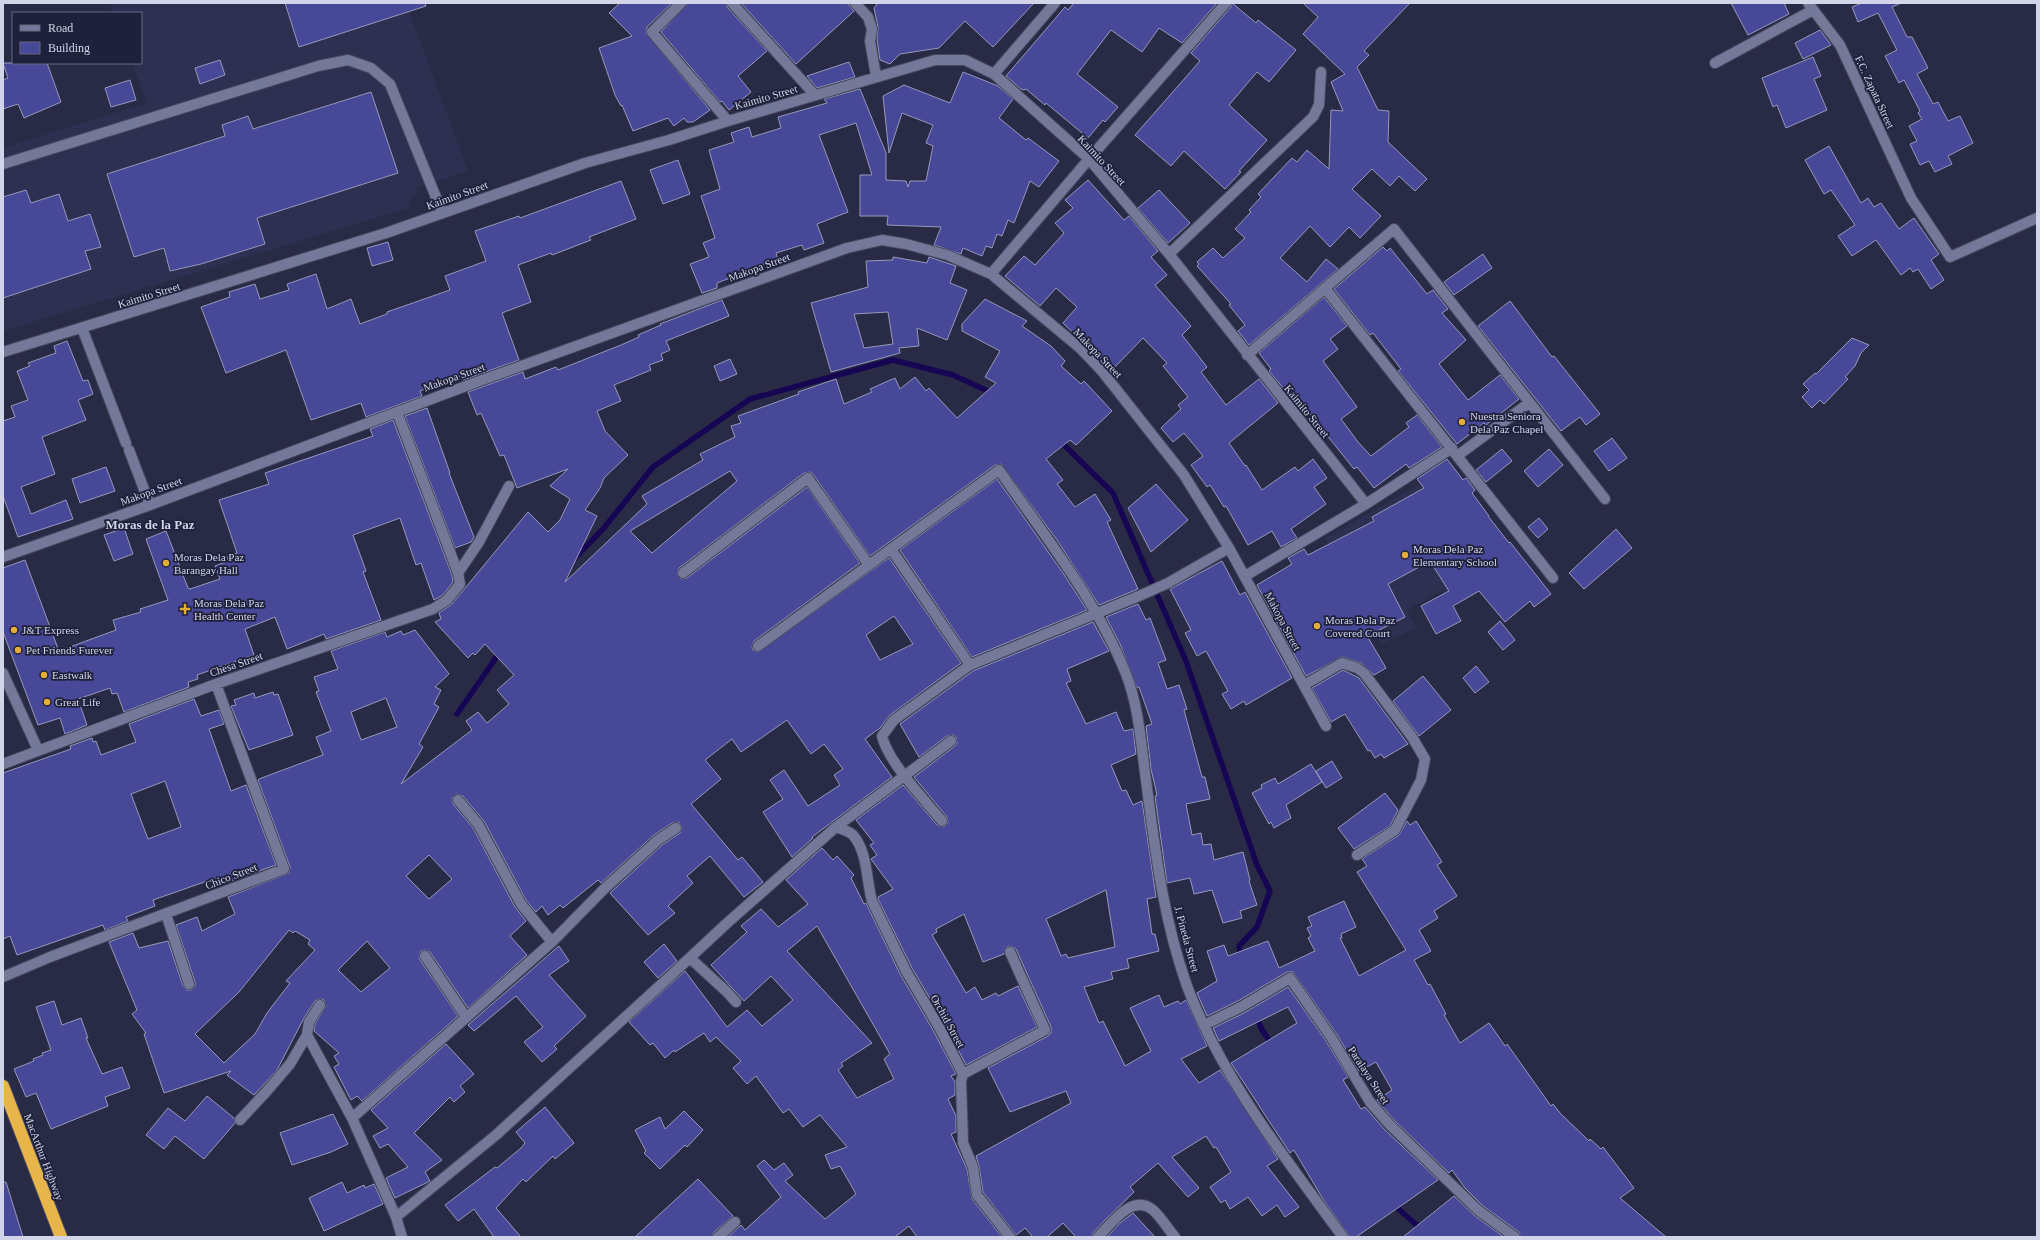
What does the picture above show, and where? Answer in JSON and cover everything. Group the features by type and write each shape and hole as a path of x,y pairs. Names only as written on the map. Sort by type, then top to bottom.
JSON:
{"highway":[{"name":"MacArthur Highway","path":"3,1086 60,1237"}],"street":[{"path":"681,3 652,32 728,121"},
{"path":"732,3 815,95"},
{"path":"855,3 868,17 872,29 870,41 876,76"},
{"path":"994,74 1055,3"},
{"path":"991,274 1088,159 1226,3"},
{"path":"1715,63 1811,7"},
{"name":"F.C. Zapata Street","path":"1811,7 1840,45 1911,198 1950,258 2037,218"},
{"path":"3,164 318,66 348,60 371,68 390,84 442,212"},
{"name":"Kaimito Street","path":"3,352 386,233 585,162 669,140 876,76 935,60 965,60 994,74 1088,159 1169,254 1247,355 1366,504"},
{"path":"1169,254 1313,117 1319,105 1321,72"},
{"path":"1247,355 1394,229 1605,499"},
{"name":"Makopa Street","path":"3,557 150,505 397,412 865,243 882,240 906,244 947,255 991,274 1081,349 1101,370 1184,475 1245,576 1326,726"},
{"path":"1325,288 1553,578"},
{"path":"82,328 150,505"},
{"path":"1245,576 1454,452 1529,402"},
{"path":"397,412 458,573"},
{"name":"J. Pineda Street","path":"891,549 999,470 1097,612 1126,675 1136,710 1166,916 1181,968 1204,1025 1231,1075 1264,1125 1343,1237"},
{"path":"683,573 808,478 869,566"},
{"path":"458,573 479,542 509,486"},
{"path":"942,821 904,774 885,746 882,736 894,720 970,665 1168,583 1229,548"},
{"path":"758,646 891,549 970,665"},
{"name":"Chesa Street","path":"3,764 216,684 434,608 457,590 460,584 458,573"},
{"path":"1304,685 1342,663 1357,668 1364,673 1412,737 1425,759 1421,780 1395,830 1357,855"},
{"path":"3,673 38,750"},
{"name":"Chico Street","path":"3,977 284,869 216,684"},
{"path":"396,1216 496,1135 726,924 836,827 904,774 951,741"},
{"path":"458,800 478,824 521,904 552,942"},
{"name":"Orchid Street","path":"836,827 852,834 860,849 868,875 868,888 872,901 906,971 939,1027 963,1074"},
{"path":"352,1118 552,942 604,889 658,840 676,828"},
{"path":"166,914 189,984"},
{"path":"1010,952 1045,1030 963,1074 961,1081 963,1143 973,1167 977,1195 1010,1237"},
{"path":"425,956 466,1017"},
{"path":"690,958 728,992 736,1002"},
{"name":"Paralaya Street","path":"1204,1025 1241,1007 1290,978 1331,1037 1370,1102 1389,1124 1479,1211 1515,1237"},
{"path":"240,1120 290,1064 306,1035 309,1022 320,1005"},
{"path":"306,1035 352,1118 396,1216 402,1237"},
{"path":"1098,1237 1125,1210 1135,1204 1143,1205 1153,1210 1175,1237"},
{"path":"718,1237 735,1222"}],"shaded area":[{"path":"118,3 406,3 468,171 417,187 415,197 408,201 411,207 3,331 3,148 147,103 132,64 142,64 142,12 113,12 110,6"},
{"name":"Moras Dela Paz Elementary School","path":"1422,483 1490,572 1448,595 1444,589 1407,610 1416,628 1381,644 1325,538"}],"building":[{"path":"285,3 425,3 426,6 299,47"},
{"path":"620,3 672,3 647,27 646,33 710,110 693,122 687,122 684,118 674,126 668,118 633,131 622,105 621,106 615,95 599,48 632,36 609,13"},
{"path":"688,3 726,3 727,7 767,51 738,76 751,92 729,110 722,101 720,102 661,32"},
{"path":"741,3 847,3 854,11 796,64"},
{"path":"878,3 1034,3 993,47 965,21 939,48 900,54 890,64 880,60 877,39 878,27 874,8"},
{"path":"1074,3 1217,3 1182,43 1159,28 1142,52 1111,30 1077,74 1118,107 1105,122 1103,120 1088,138 1046,103 1045,105 1026,89 1021,89 1006,76 1065,7 1068,10"},
{"path":"1232,3 1256,23 1258,20 1296,50 1269,82 1257,72 1229,105 1267,140 1225,189 1184,151 1171,166 1135,135 1200,61 1191,53 1231,7"},
{"path":"1303,3 1410,3 1364,51 1369,55 1357,67 1378,110 1389,111 1388,142 1427,179 1415,191 1399,176 1390,186 1372,169 1352,189 1381,216 1360,238 1349,227 1330,247 1310,226 1280,258 1307,282 1326,259 1338,269 1249,345 1238,331 1245,325 1229,305 1231,304 1197,266 1199,264 1197,262 1213,248 1223,258 1245,238 1235,229 1251,212 1249,210 1261,197 1258,194 1292,158 1297,162 1307,150 1329,169 1331,110 1343,111 1331,82 1345,74 1303,34 1318,17"},
{"path":"1731,3 1784,3 1789,14 1748,35"},
{"path":"1862,3 1901,3 1892,7 1907,37 1912,37 1928,68 1917,74 1933,104 1938,102 1948,121 1960,116 1973,143 1948,156 1952,164 1935,172 1929,161 1920,165 1910,144 1917,141 1909,126 1922,119 1918,113 1920,111 1904,80 1899,83 1885,56 1897,50 1878,13 1858,22 1852,7"},
{"path":"1820,30 1831,45 1803,59 1795,43"},
{"path":"1813,57 1821,76 1814,79 1827,110 1786,128 1777,105 1773,107 1762,78"},
{"path":"220,60 225,75 200,84 195,68"},
{"path":"849,62 855,77 817,88 807,76"},
{"path":"3,63 47,64 61,102 24,118 18,104 3,109 3,80 8,78"},
{"path":"963,72 998,86 1013,99 999,118 1026,140 1028,138 1059,161 1039,187 1030,181 1014,223 1008,220 1002,236 997,234 992,248 986,246 982,256 963,248 961,254 934,245 941,227 887,225 888,216 860,216 860,175 872,175 856,123 819,135 848,212 817,224 824,243 804,250 802,245 776,253 778,260 747,269 748,271 717,283 717,288 702,293 690,264 709,257 703,243 715,238 701,196 720,189 709,150 734,142 731,133 749,127 752,137 781,128 778,117 827,103 824,99 860,89 886,153 886,180 906,181 908,187 910,181 926,181 933,146 926,143 933,125 902,113 889,153 883,96 904,85 950,103"},
{"path":"130,80 136,100 111,107 105,88"},
{"path":"371,92 398,173 257,218 265,244 201,264 170,271 164,248 134,257 107,174 225,136 222,125 248,116 253,129"},
{"path":"1829,146 1861,203 1868,198 1874,207 1881,203 1899,229 1914,218 1939,254 1931,260 1944,280 1931,289 1918,269 1913,272 1910,268 1901,275 1876,240 1852,256 1838,236 1855,225 1831,190 1824,194 1805,160"},
{"path":"678,160 690,194 663,204 650,170"},
{"path":"1088,180 1124,220 1129,216 1158,251 1151,257 1167,275 1155,285 1191,326 1182,335 1207,367 1201,372 1226,405 1259,379 1278,403 1229,443 1245,466 1246,465 1262,490 1295,467 1298,471 1313,459 1327,478 1314,487 1326,504 1291,529 1297,538 1281,547 1272,531 1248,545 1226,506 1224,507 1210,485 1207,487 1191,465 1203,456 1184,433 1173,442 1161,428 1181,409 1178,405 1188,397 1163,366 1167,363 1143,338 1112,370 1063,323 1077,307 1056,288 1040,306 1005,276 1024,256 1035,265 1064,233 1055,223 1073,208 1065,200"},
{"path":"621,181 636,219 589,237 591,240 552,255 551,253 518,265 531,302 502,313 519,360 463,380 461,376 448,380 420,391 422,396 366,417 361,403 311,420 286,350 226,373 201,307 230,297 229,292 255,284 260,299 289,290 287,284 316,274 327,309 351,299 360,324 387,314 387,312 450,290 445,276 486,261 475,231 519,216 520,218"},
{"path":"26,190 31,203 59,194 68,221 90,214 101,247 85,251 91,269 3,298 3,197"},
{"path":"1159,190 1190,223 1168,243 1138,208"},
{"path":"388,242 393,260 372,266 367,248"},
{"path":"1383,247 1387,251 1390,248 1427,294 1433,290 1448,309 1442,313 1466,340 1439,364 1468,400 1500,375 1519,399 1486,425 1484,423 1457,444 1398,371 1401,369 1373,333 1370,335 1334,289"},
{"path":"1483,254 1492,268 1454,295 1444,282"},
{"path":"893,257 927,263 929,257 956,266 950,283 967,290 947,340 917,328 919,346 899,348 900,353 831,372 811,303 868,287 866,261 893,260","holes":["888,312 893,344 864,348 854,314"]},
{"path":"1324,297 1347,326 1330,339 1338,349 1323,361 1357,407 1341,419 1358,442 1371,456 1409,427 1406,423 1417,415 1442,447 1409,468 1406,464 1374,488 1357,467 1354,469 1293,393 1289,395 1269,371 1271,369 1259,353"},
{"path":"985,299 1027,321 1022,326 1051,346 1065,361 1061,366 1081,384 1084,381 1112,411 1076,445 1070,440 1046,459 1063,480 1057,484 1075,507 1095,494 1111,520 1107,522 1138,589 1099,605 1057,540 1001,464 995,465 870,556 813,474 810,472 804,473 679,568 677,574 681,579 687,578 807,487 860,563 754,641 752,647 753,650 758,652 889,558 961,663 890,715 880,728 865,739 892,777 812,837 813,838 792,857 763,812 783,799 770,780 784,770 808,806 840,785 834,775 843,769 824,744 811,754 787,720 741,752 732,739 705,760 721,779 691,804 738,860 742,857 763,882 744,897 710,856 687,876 693,883 668,906 675,913 648,935 610,893 662,845 680,833 682,828 679,822 672,823 654,835 601,883 598,880 563,908 560,905 548,915 542,906 536,912 526,900 484,821 463,796 457,794 452,798 453,804 473,828 515,907 526,921 510,936 527,955 468,1008 430,952 425,950 421,951 419,956 420,960 458,1016 362,1101 357,1096 351,1100 334,1067 339,1064 334,1056 339,1053 314,1031 315,1024 326,1006 324,1000 320,999 315,1001 304,1018 277,1070 254,1095 227,1075 231,1071 164,1093 144,1034 146,1033 132,1014 137,1010 109,942 133,933 139,948 168,941 183,986 187,990 191,990 195,986 195,982 176,925 197,917 202,931 235,914 228,897 289,873 290,867 258,780 323,755 316,737 331,731 316,692 319,691 314,677 338,669 331,651 385,632 387,637 401,631 403,635 415,630 449,674 435,687 441,690 434,704 439,707 419,744 423,747 401,784 472,730 466,721 478,712 487,723 509,704 497,690 514,675 485,644 475,655 473,653 468,658 435,622 441,619 439,613 452,604 528,512 548,532 560,520 570,499 550,486 568,469 517,488 504,455 500,456 481,413 477,415 468,392 523,372 525,379 556,367 558,370 639,337 638,335 661,325 660,324 722,300 729,316 666,341 670,350 661,354 663,360 649,365 651,370 614,385 621,401 597,411 605,431 628,455 604,478 600,488 585,510 597,516 565,582 647,504 642,496 703,460 700,454 735,437 731,426 741,423 738,416 799,394 798,392 836,379 844,404 872,392 870,389 895,378 900,389 915,377 926,391 929,388 957,418 996,383 985,377 1000,351 962,331 962,324","holes":["730,471 737,481 652,553 630,531","894,616 913,644 880,660 866,635","386,698 397,727 361,740 351,712","429,855 452,879 429,899 406,876","289,930 293,933 295,931 310,940 308,944 315,950 286,981 290,983 267,1013 255,1034 224,1063 195,1034 239,992","367,941 390,968 361,992 338,970"]},
{"path":"1510,301 1552,357 1554,356 1600,414 1586,425 1580,417 1561,431 1478,326"},
{"path":"1852,338 1869,345 1861,353 1855,366 1845,377 1848,379 1824,404 1820,400 1812,408 1802,397 1809,390 1803,384 1815,373 1816,374"},
{"path":"67,341 83,381 88,380 93,394 78,400 86,420 42,437 55,474 21,487 31,514 66,500 73,519 18,537 3,496 3,421 15,417 11,406 28,400 17,371 30,366 28,363 56,353 54,346"},
{"path":"730,359 737,374 720,381 714,366"},
{"path":"427,408 449,473 474,537 471,542 455,548 405,416"},
{"path":"393,420 452,575 453,582 443,595 434,600 421,563 416,565 400,518 353,535 366,571 363,572 381,620 326,639 324,634 287,649 275,617 245,629 254,655 197,675 198,679 188,682 189,687 124,712 117,693 112,694 110,688 78,699 87,725 65,734 60,718 38,725 3,632 3,568 25,560 59,651 116,630 113,620 141,612 140,609 168,600 146,539 166,531 188,588 190,589 220,579 215,566 228,561 227,557 237,553 219,500 269,484 265,473 373,436 370,429"},
{"path":"1612,438 1627,458 1609,471 1594,451"},
{"path":"1502,449 1512,461 1486,482 1476,470"},
{"path":"1549,449 1563,465 1538,487 1524,471"},
{"path":"1447,459 1463,480 1466,478 1475,490 1472,493 1488,516 1551,594 1534,607 1530,601 1505,622 1479,591 1453,606 1461,621 1436,634 1421,606 1449,591 1430,561 1388,584 1405,617 1367,636 1386,668 1374,675 1361,663 1342,657 1306,676 1257,585 1292,564 1288,558 1304,549 1308,555 1374,521 1372,517 1424,488 1417,479"},
{"path":"106,467 115,491 80,503 72,479"},
{"path":"997,479 1087,610 972,657 900,550"},
{"path":"1156,484 1188,520 1151,552 1128,508"},
{"path":"1539,518 1548,529 1538,538 1528,527"},
{"path":"124,528 133,554 114,561 104,535"},
{"path":"1616,529 1632,548 1584,589 1569,573"},
{"path":"1222,561 1240,595 1245,592 1292,678 1246,705 1244,701 1231,709 1222,694 1228,691 1206,651 1197,656 1185,633 1191,630 1170,589"},
{"path":"1138,604 1146,620 1150,618 1166,660 1158,663 1167,689 1179,685 1187,709 1184,710 1202,777 1205,777 1210,799 1186,804 1192,835 1201,833 1203,845 1211,844 1214,860 1243,852 1249,881 1257,905 1240,911 1242,918 1223,923 1212,890 1194,894 1190,878 1167,883 1155,796 1157,795 1151,769 1146,726 1152,724 1139,687 1137,688 1120,644 1106,617"},
{"path":"1500,621 1515,640 1503,650 1488,632"},
{"path":"1093,622 1109,651 1067,669 1071,681 1066,683 1086,724 1116,712 1124,731 1133,729 1136,754 1111,765 1122,791 1126,790 1133,805 1142,801 1156,897 1147,899 1152,934 1155,934 1159,951 1127,959 1129,968 1111,972 1113,979 1084,987 1099,1023 1103,1021 1125,1066 1151,1051 1130,1008 1159,995 1164,1007 1178,1001 1180,1004 1186,1000 1207,1046 1181,1059 1199,1083 1220,1070 1278,1159 1267,1166 1299,1207 1285,1217 1277,1205 1262,1216 1248,1197 1230,1209 1225,1200 1221,1203 1210,1187 1231,1172 1216,1147 1214,1148 1206,1136 1172,1157 1199,1188 1188,1197 1158,1163 1130,1187 1134,1192 1105,1220 1093,1233 1092,1237 1076,1237 1063,1223 1047,1237 1033,1237 1025,1228 1016,1235 983,1192 976,1156 1071,1103 1066,1091 1010,1112 988,1068 1048,1036 1051,1033 1051,1027 1016,949 1008,946 1005,949 1004,954 983,962 964,914 936,929 937,932 932,935 966,993 975,987 982,1000 996,993 998,996 1018,986 1037,1027 966,1065 945,1024 912,968 878,899 878,897 893,889 871,859 877,855 870,845 874,843 856,820 903,785 937,825 944,827 948,823 947,817 914,777 955,746 957,743 956,737 953,735 947,736 919,757 900,724 973,671","holes":["1106,890 1115,947 1068,958 1066,954 1061,956 1046,919"]},
{"path":"1476,666 1489,682 1475,693 1463,678"},
{"path":"1343,670 1359,678 1408,744 1384,758 1381,754 1375,758 1370,750 1368,751 1345,714 1331,722 1312,688"},
{"path":"1423,676 1451,710 1419,736 1393,701"},
{"path":"273,692 274,695 278,694 293,735 249,750 231,706 236,705 234,700 254,693 255,698"},
{"path":"194,699 201,716 219,710 224,724 209,729 231,791 246,785 276,865 213,887 210,880 153,900 155,906 126,917 128,921 105,930 103,925 17,955 10,936 3,939 3,773 71,749 70,746 92,738 93,742 96,741 101,755 136,742 129,724","holes":["165,781 181,827 148,839 131,794"]},
{"path":"1332,761 1342,778 1326,788 1316,771"},
{"path":"1311,764 1322,782 1286,805 1291,818 1274,828 1271,822 1269,824 1252,793 1262,788 1261,785 1275,778 1278,784"},
{"path":"1385,793 1398,810 1390,826 1354,849 1338,828"},
{"path":"1407,821 1410,825 1416,821 1442,862 1437,865 1457,896 1434,911 1438,918 1419,930 1431,951 1414,960 1428,985 1430,984 1446,1014 1444,1015 1460,1043 1489,1023 1505,1046 1507,1044 1551,1106 1553,1104 1560,1113 1589,1141 1590,1139 1601,1149 1603,1147 1634,1188 1620,1198 1666,1237 1521,1237 1519,1232 1483,1206 1465,1188 1452,1170 1449,1173 1394,1120 1377,1100 1392,1090 1376,1062 1359,1071 1336,1033 1293,972 1287,972 1238,1001 1207,1016 1197,993 1217,981 1207,951 1224,945 1228,956 1268,941 1279,968 1315,951 1308,938 1311,936 1307,928 1312,926 1308,917 1344,901 1356,927 1341,934 1342,938 1340,938 1359,976 1406,950 1357,872 1367,866 1362,859 1399,835"},
{"path":"822,848 833,860 837,856 854,875 851,878 864,904 866,903 900,974 933,1030 956,1074 951,1076 955,1082 955,1095 948,1099 956,1116 956,1132 951,1134 967,1169 972,1199 1002,1237 917,1237 909,1226 895,1237 728,1237 741,1225 745,1230 781,1197 757,1166 764,1160 774,1170 784,1163 793,1175 785,1181 825,1219 856,1194 840,1166 831,1169 825,1155 847,1147 820,1115 803,1127 789,1109 783,1113 756,1076 747,1084 733,1068 741,1061 716,1037 710,1042 704,1033 675,1052 674,1050 665,1058 653,1043 650,1045 629,1022 685,971 727,1027 747,1010 762,1026 793,1000 771,976 744,1001 711,965 747,932 741,926 761,909 778,927 808,904 786,880","holes":["817,926 890,1054 884,1059 894,1079 857,1098 838,1070 843,1066 841,1063 872,1043 787,951"]},
{"path":"664,944 677,961 658,978 644,962"},
{"path":"559,946 569,961 549,975 586,1016 554,1046 557,1049 542,1062 524,1042 543,1027 516,996 474,1031 468,1025"},
{"path":"1288,987 1326,1041 1348,1077 1343,1080 1361,1109 1365,1107 1384,1129 1438,1180 1356,1237 1350,1237 1324,1201 1294,1150 1290,1153 1231,1063 1297,1023 1288,1007 1219,1041 1213,1028 1244,1013"},
{"path":"54,1001 62,1025 81,1018 88,1038 86,1038 102,1074 122,1067 130,1088 105,1097 108,1106 51,1129 36,1093 26,1097 14,1069 34,1061 33,1059 43,1055 42,1053 51,1050 36,1007"},
{"path":"446,1044 474,1074 460,1086 465,1092 454,1102 450,1097 414,1133 442,1160 425,1172 430,1181 395,1198 386,1178 408,1167 388,1144 380,1148 373,1136 388,1128 371,1110"},
{"path":"207,1096 234,1118 235,1123 204,1159 175,1136 164,1149 146,1135 168,1108 185,1121"},
{"path":"545,1107 574,1143 555,1159 553,1156 526,1182 523,1179 496,1208 521,1237 494,1237 474,1209 458,1221 445,1205 495,1167 497,1168 521,1148 525,1143 516,1132"},
{"path":"684,1111 703,1130 687,1147 685,1145 660,1169 644,1153 646,1151 635,1130 660,1117 665,1129"},
{"path":"333,1114 348,1144 331,1152 292,1165 280,1133"},
{"path":"698,1179 733,1216 714,1232 712,1237 635,1237"},
{"path":"3,1182 6,1182 23,1237 3,1237"},
{"path":"342,1182 347,1193 364,1185 365,1188 374,1184 383,1204 324,1231 309,1198"},
{"path":"1454,1196 1475,1216 1504,1237 1403,1237"},
{"path":"1133,1213 1155,1237 1107,1237 1120,1223"}],"waterway":[{"path":"575,558 603,529 653,467 750,399 893,360 953,375 994,394"},
{"path":"1059,440 1113,493 1186,661 1257,865 1270,891 1257,927 1239,946 1241,959"},
{"path":"457,714 500,652"},
{"path":"1253,1006 1261,1028 1272,1045"},
{"path":"1393,1204 1430,1237"}],"place":[{"name":"Nuestra Seniora Dela Paz Chapel","path":"1462,422"},
{"name":"Moras Dela Paz Elementary School","path":"1405,555"},
{"name":"Moras Dela Paz Barangay Hall","path":"166,563"},
{"name":"Moras Dela Paz Health Center","path":"185,609"},
{"name":"Moras Dela Paz Covered Court","path":"1317,626"},
{"name":"J&T Express","path":"14,630"},
{"name":"Pet Friends Furever","path":"18,650"},
{"name":"Eastwalk","path":"44,675"},
{"name":"Great Life","path":"47,702"}],"district":[{"name":"Moras de la Paz","path":"150,524"}]}
